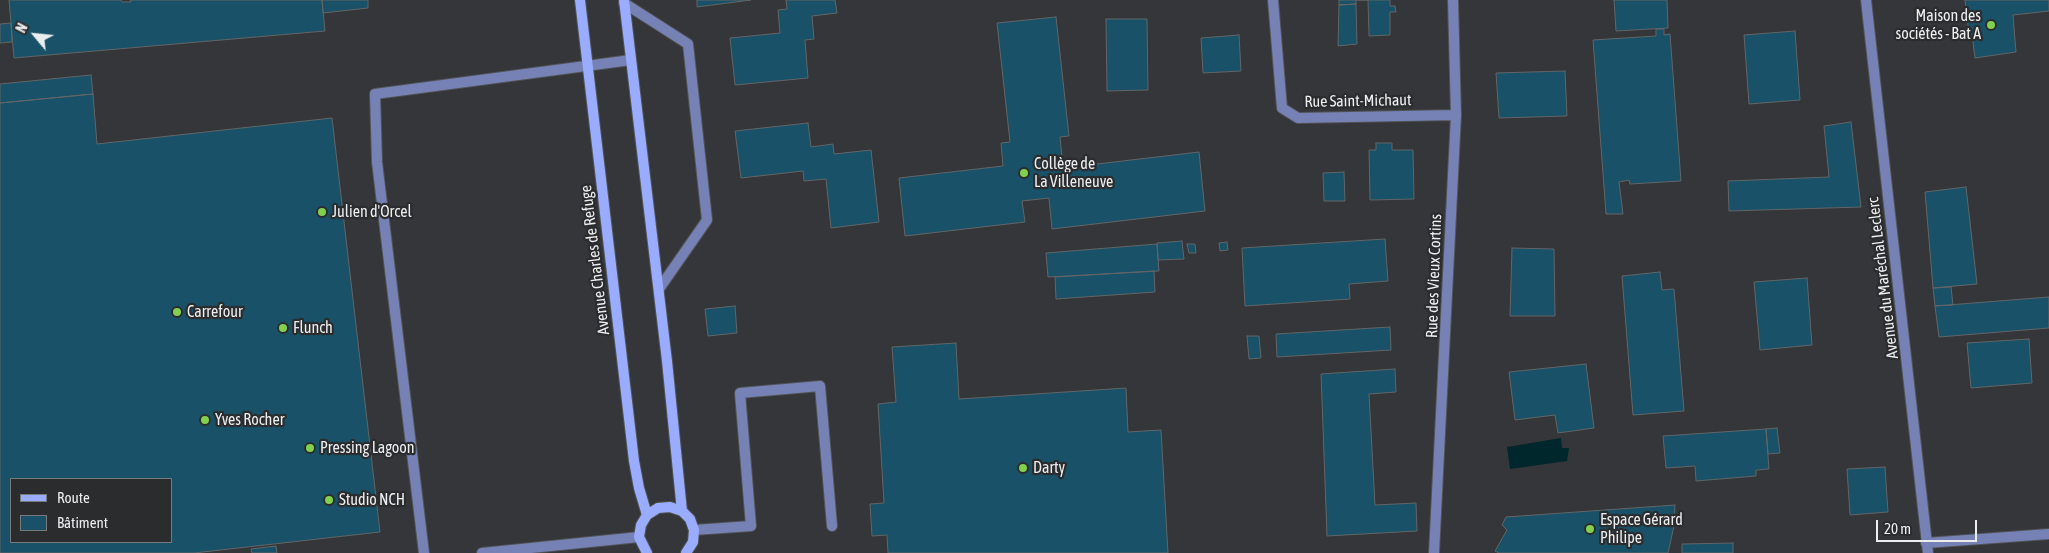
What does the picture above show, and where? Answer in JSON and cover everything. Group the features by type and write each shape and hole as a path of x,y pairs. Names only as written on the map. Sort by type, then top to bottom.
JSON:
{"street":[{"name":"Avenue Charles de Refuge","path":"580,0 634,461 638,488 647,515"},
{"name":"Rue Saint-Michaut","path":"1273,0 1282,108 1298,118 1456,115"},
{"name":"Rue des Vieux Cortins","path":"1434,553 1456,115 1453,0"},
{"name":"Avenue du Maréchal Leclerc","path":"1866,0 1927,548"},
{"path":"624,2 659,288 678,456 682,511"},
{"path":"624,2 688,44 707,220 659,288"},
{"path":"424,553 377,162 374,94 631,60"},
{"path":"694,530 751,526 740,392 820,386 832,526"},
{"path":"647,553 639,537 641,525 647,515 658,508 670,507 682,511 690,520 694,530 693,542 687,552"},
{"path":"1927,548 2049,534"},
{"path":"482,553 639,537"}],"water":[{"path":"1561,438 1562,448 1569,448 1567,461 1510,469 1507,447"}],"building":[{"path":"9,0 121,0 122,2 131,2 130,0 322,0 325,31 14,58"},
{"path":"322,0 368,0 368,8 323,13"},
{"path":"697,0 751,0 697,7"},
{"path":"786,0 835,0 837,13 812,16 814,39 805,40 808,78 735,85 730,38 780,33 778,10 787,9"},
{"path":"1339,0 1356,0 1356,4 1339,5"},
{"path":"1368,0 1390,0 1390,6 1395,6 1396,12 1390,12 1390,35 1369,36"},
{"path":"1614,0 1667,0 1668,28 1616,31"},
{"name":"Maison des sociétés - Bat A","path":"1965,0 2049,0 2049,11 2013,15 2016,52 1975,58 1972,34 1969,35"},
{"path":"1356,4 1357,44 1338,46 1339,5"},
{"path":"1056,17 1069,136 1060,137 1063,168 1199,152 1205,211 1052,229 1049,198 1022,201 1025,222 905,236 899,178 1003,166 1001,143 1010,142 997,23"},
{"path":"1106,19 1147,19 1148,90 1107,91"},
{"path":"11,23 12,42 0,43 0,24"},
{"path":"1656,29 1664,29 1664,35 1670,34 1681,181 1630,184 1629,180 1619,182 1623,214 1606,214 1593,40 1656,36"},
{"path":"1795,31 1800,100 1749,104 1744,35"},
{"path":"1239,35 1241,71 1203,73 1201,38"},
{"path":"1565,71 1567,116 1499,118 1496,73"},
{"path":"91,75 93,94 0,103 0,84"},
{"name":"Carrefour","path":"93,94 97,144 332,118 380,532 194,553 0,553 0,103"},
{"path":"1851,122 1861,207 1729,211 1728,181 1829,177 1824,126"},
{"path":"808,123 811,147 833,144 834,154 871,150 879,222 831,228 826,179 804,181 803,171 741,178 735,131"},
{"path":"1376,143 1392,143 1392,150 1413,150 1414,199 1370,200 1369,150 1376,150"},
{"path":"1344,172 1345,201 1324,201 1323,173"},
{"path":"1966,187 1977,284 1933,288 1925,192"},
{"path":"1385,239 1388,281 1349,284 1350,299 1245,306 1242,248"},
{"path":"1182,241 1184,259 1158,260 1157,243"},
{"path":"1227,242 1228,250 1220,251 1219,243"},
{"path":"1157,244 1159,271 1048,277 1046,253"},
{"path":"1187,244 1195,244 1196,253 1189,253"},
{"path":"1512,248 1554,249 1555,316 1510,316"},
{"path":"1154,271 1155,292 1056,299 1055,277"},
{"path":"1660,272 1662,290 1674,289 1684,411 1633,415 1622,276"},
{"path":"1807,278 1812,345 1760,350 1754,282"},
{"path":"1951,287 1953,305 1935,306 1933,288"},
{"path":"2049,297 2049,328 1939,337 1935,306"},
{"path":"735,306 737,333 708,336 705,309"},
{"path":"1390,327 1391,350 1277,357 1276,334"},
{"path":"1247,336 1259,336 1261,358 1249,359"},
{"path":"2029,339 2032,383 1971,388 1967,343"},
{"name":"Darty","path":"956,343 959,399 1126,388 1128,432 1161,430 1168,553 888,553 887,535 872,536 870,504 884,503 878,404 896,402 892,347"},
{"path":"1586,364 1594,428 1558,433 1555,415 1515,420 1509,372"},
{"path":"1395,369 1396,392 1369,394 1375,505 1416,503 1417,531 1327,536 1321,374"},
{"path":"1777,428 1780,453 1768,454 1766,429"},
{"path":"1766,429 1769,469 1756,470 1756,476 1696,481 1695,466 1666,468 1663,436"},
{"path":"1885,467 1888,512 1850,515 1847,469"},
{"name":"Espace Gérard Philipe","path":"1675,505 1674,526 1668,553 1499,553 1495,551 1507,530 1502,525 1506,517"},
{"path":"1733,543 1733,553 1682,553 1682,544"},
{"path":"276,546 277,553 252,553 251,549"}],"place":[{"name":"Maison des sociétés - Bat A","path":"1991,25"},
{"name":"Collège de La Villeneuve","path":"1024,173"},
{"name":"Julien d'Orcel","path":"322,212"},
{"name":"Carrefour","path":"177,312"},
{"name":"Flunch","path":"283,328"},
{"name":"Yves Rocher","path":"205,420"},
{"name":"Pressing Lagoon","path":"310,448"},
{"name":"Darty","path":"1023,468"},
{"name":"Studio NCH","path":"329,500"},
{"name":"Espace Gérard Philipe","path":"1590,529"}]}
